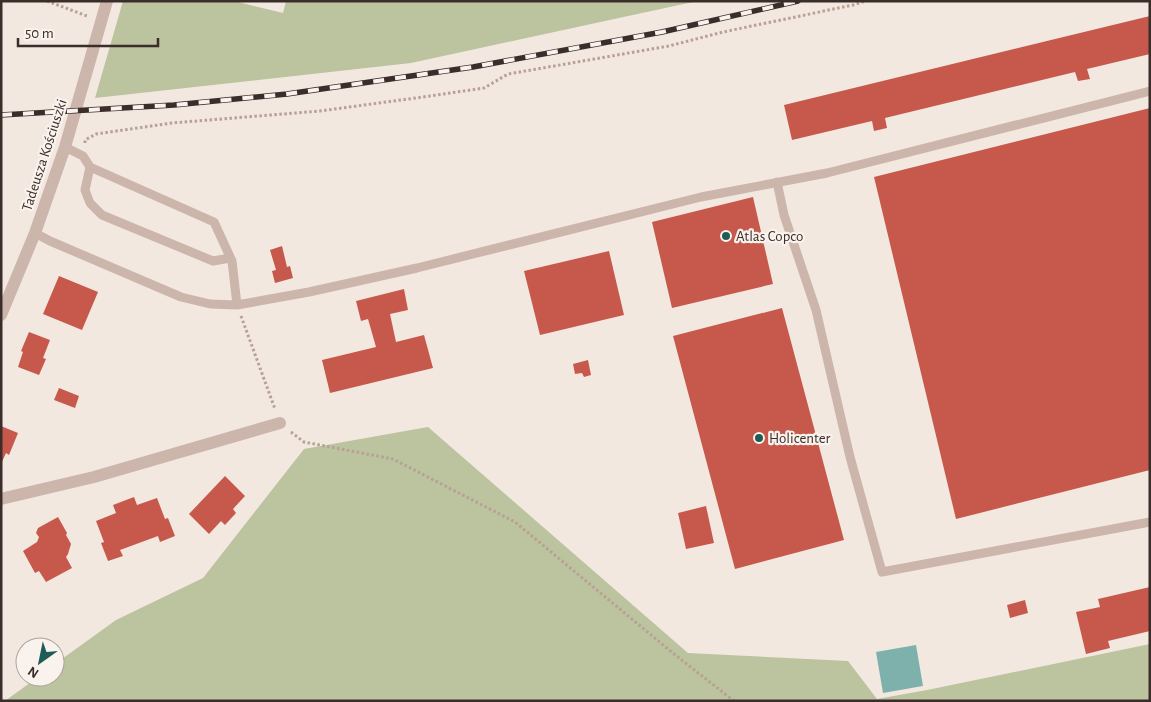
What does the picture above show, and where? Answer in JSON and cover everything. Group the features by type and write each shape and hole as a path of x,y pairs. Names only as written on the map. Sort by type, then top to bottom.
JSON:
{"street":[{"name":"Tadeusza Kościuszki","path":"1,315 35,233 64,148 106,1"},
{"path":"1,499 94,477 280,422"}],"lane":[{"path":"35,233 181,297 210,304 237,305 309,292 417,268 701,197 827,173 1150,91"},
{"path":"64,148 83,156 90,167 214,222 232,262 237,305"},
{"path":"90,167 85,190 90,203 102,215 214,261 230,258"},
{"path":"777,182 784,215 816,310 850,457 882,572 1150,522"}],"path":[{"path":"47,1 87,16 86,25"},
{"path":"83,156 85,140 96,134 172,123 320,111 484,88 508,74 669,46 723,32 866,1"},
{"path":"237,305 280,422 304,442 394,459 514,522 734,701"}],"green space":[{"path":"123,1 234,1 283,13 286,1 693,2 411,63 95,98"},
{"path":"428,427 688,653 848,661 877,699 1150,644 1150,701 5,701 24,687 65,687 65,657 116,620 203,578 304,449"}],"water":[{"path":"916,645 923,686 883,693 876,652"}],"building":[{"path":"1150,16 1150,54 1087,69 1090,79 1078,81 1075,72 885,118 887,128 874,131 872,121 792,140 784,105"},
{"path":"1150,108 1150,470 956,519 874,177"},
{"path":"753,197 773,284 672,308 652,222"},
{"path":"282,246 287,267 290,266 293,278 275,283 272,271 276,270 270,250"},
{"path":"609,251 624,315 540,335 524,271"},
{"path":"59,276 98,292 82,330 43,314"},
{"path":"404,289 408,310 390,314 396,342 424,335 433,368 330,393 322,360 376,347 368,319 361,321 356,301"},
{"name":"Holicenter","path":"782,308 844,540 735,569 673,336"},
{"path":"29,332 50,340 43,358 46,359 39,375 18,367 23,352 21,351"},
{"path":"588,360 591,375 584,377 582,373 575,374 573,364"},
{"path":"59,388 79,396 75,408 54,400"},
{"path":"1,426 18,433 9,455 6,453 1,464"},
{"path":"225,476 245,496 233,509 236,513 225,525 221,521 209,534 189,514"},
{"path":"134,497 137,505 157,498 165,519 168,518 175,536 160,542 158,536 120,550 123,556 108,561 101,543 104,542 96,521 116,513 113,505"},
{"path":"706,506 714,543 686,549 678,513"},
{"path":"58,517 71,544 66,557 72,568 46,582 39,571 35,573 23,551 37,542 39,537 36,533 38,528"},
{"path":"1150,587 1150,631 1108,641 1110,648 1086,654 1076,612 1100,607 1098,599"},
{"path":"1025,600 1028,613 1010,618 1007,605"}],"railway":[{"path":"1,115 174,105 287,94 473,67 662,32 798,1"}],"place":[{"name":"Atlas Copco","path":"726,236"},
{"name":"Holicenter","path":"759,438"}]}
